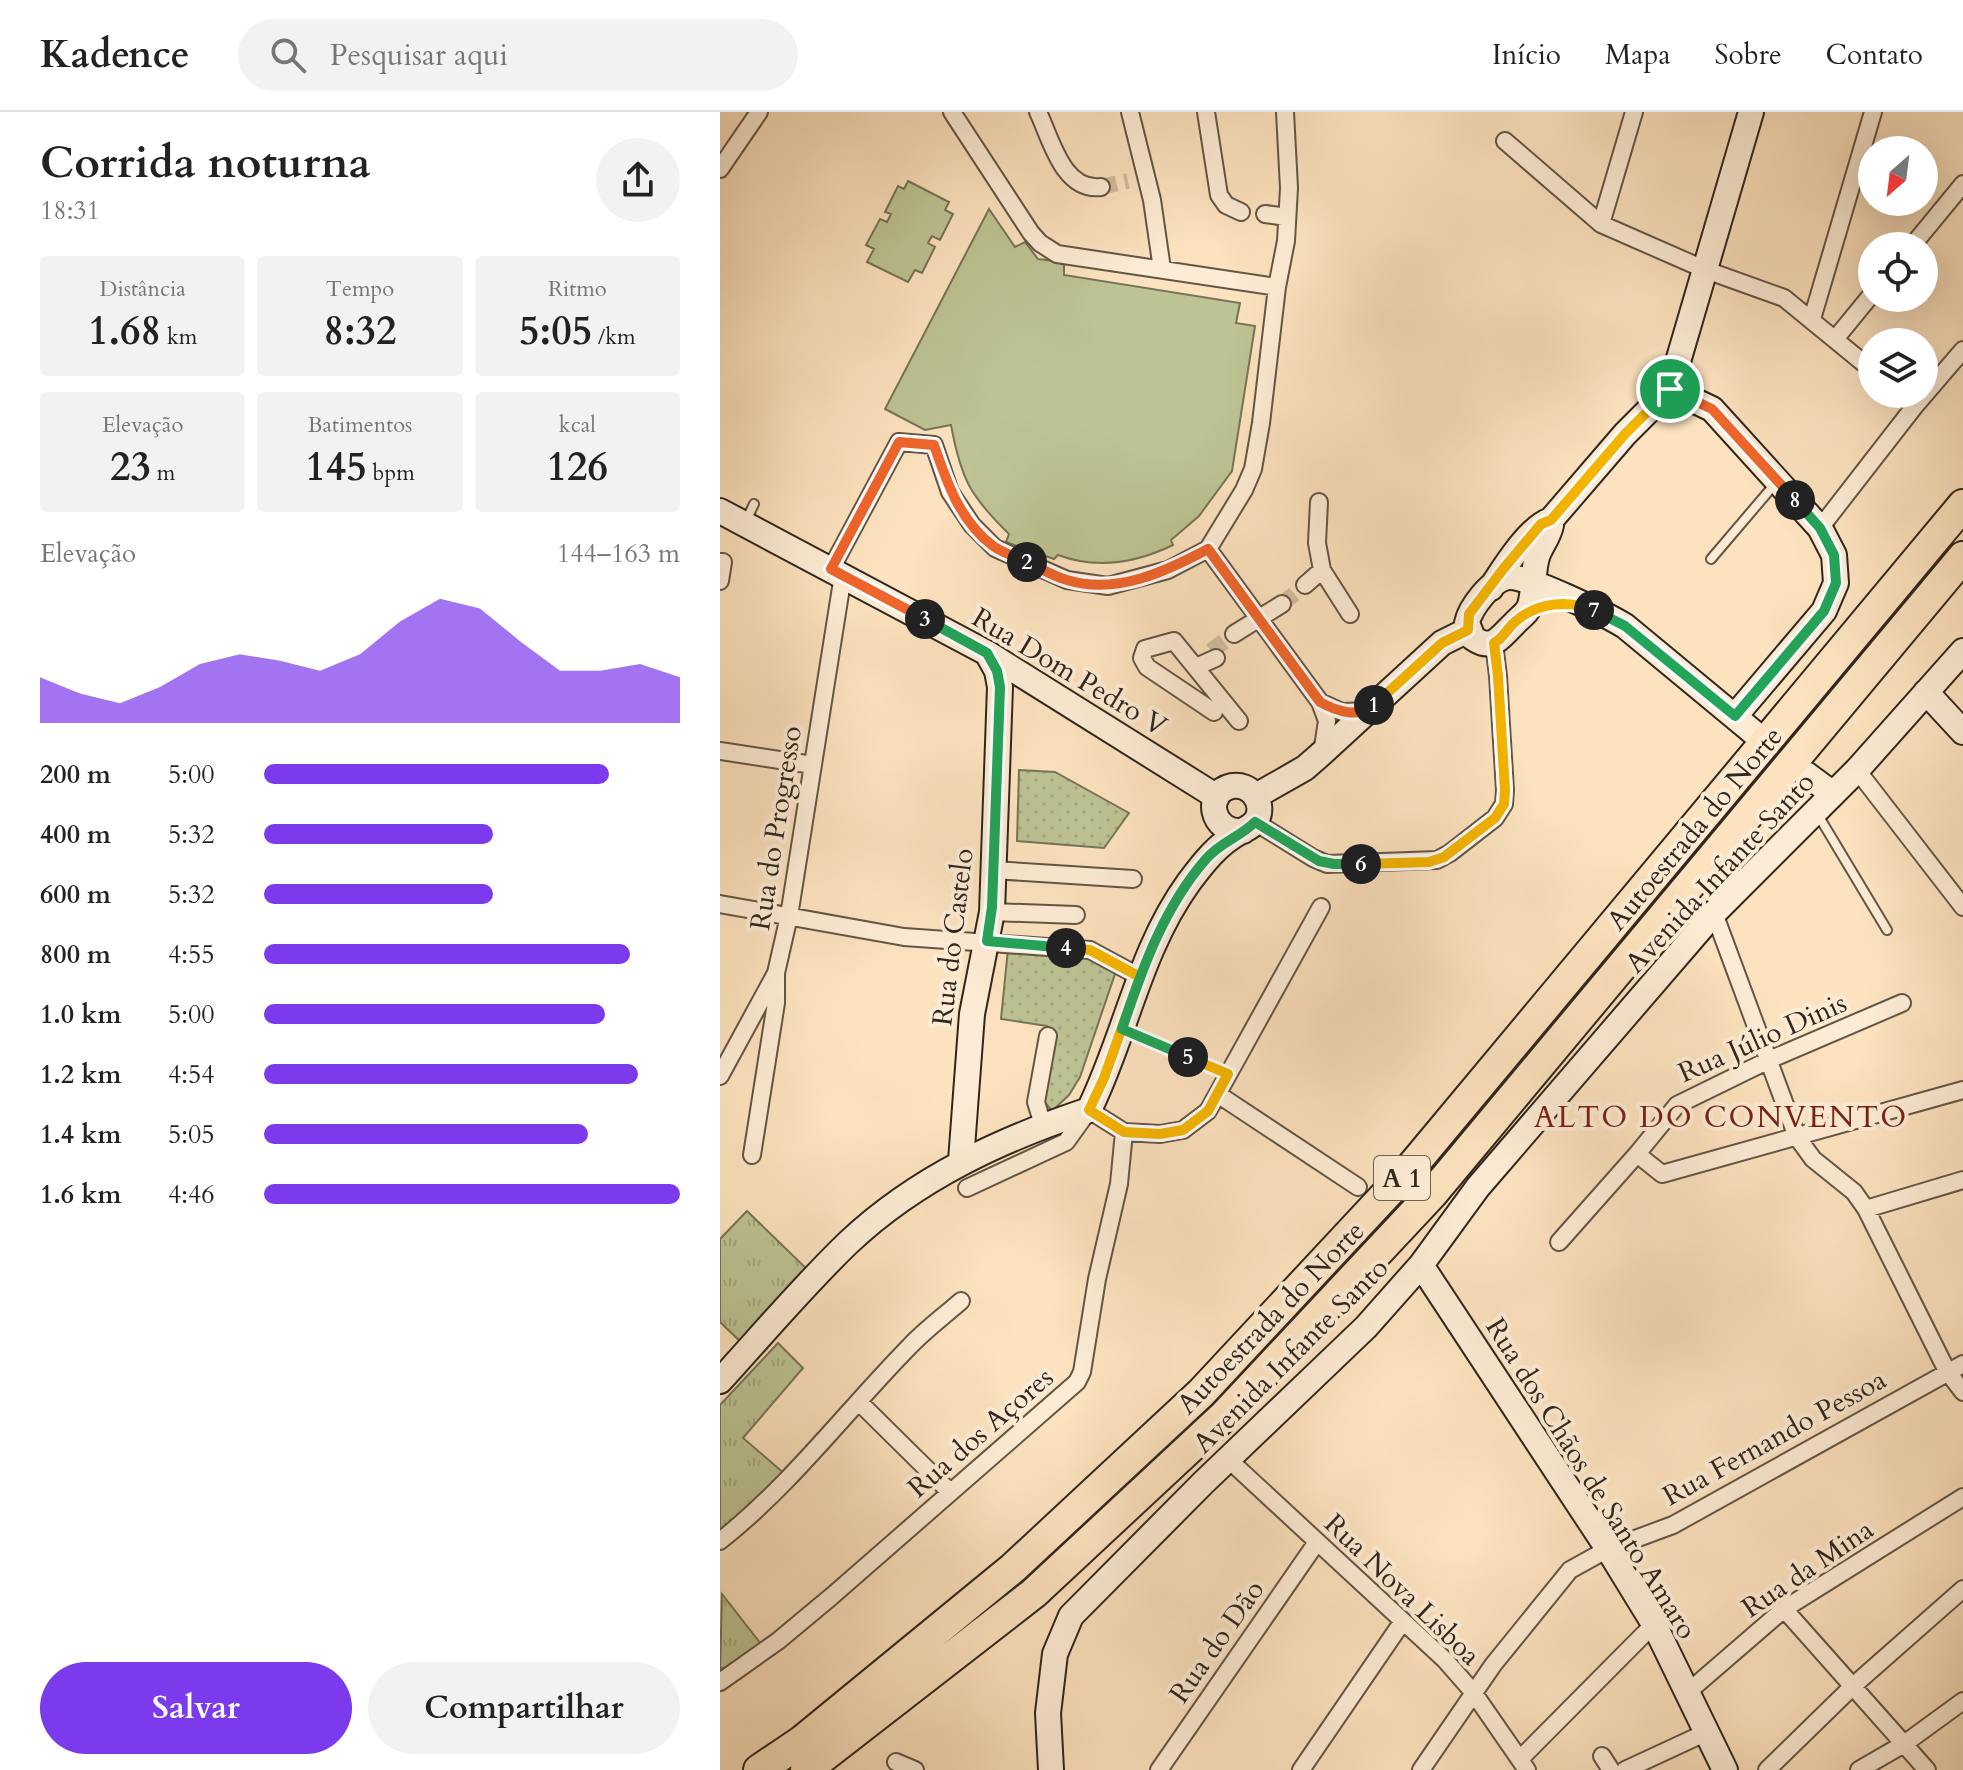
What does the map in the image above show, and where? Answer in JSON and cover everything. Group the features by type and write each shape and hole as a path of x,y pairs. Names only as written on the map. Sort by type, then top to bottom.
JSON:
{"highway":[{"name":"Autoestrada do Norte","path":"759,1770 802,1741 1013,1568 1201,1393 1408,1171 1963,505"},
{"name":"Autoestrada do Norte","path":"806,1770 1034,1593 1224,1416 1432,1194 1963,557"}],"street":[{"path":"720,169 759,112"},
{"path":"952,112 1031,233 1057,254 1277,287"},
{"path":"1038,112 1068,175 1078,184 1101,187"},
{"path":"1130,112 1147,180 1162,269"},
{"path":"1206,112 1219,195 1226,205 1241,212"},
{"path":"1285,112 1289,188 1286,241 1253,469 1244,490 1208,549 1245,630 1320,702 1342,712 1369,710"},
{"path":"1601,224 1634,112"},
{"path":"1551,520 1551,531 1537,555 1528,586 1528,611 1494,643 1476,641 1468,630 1469,614 1504,568 1541,524 1551,520 1625,434 1670,389 1751,112"},
{"path":"1812,319 1873,112"},
{"path":"1505,141 1601,224 1706,270 1775,294 1812,319 1858,358"},
{"path":"1128,181 1147,180"},
{"path":"1924,232 1963,184"},
{"path":"1265,214 1287,217"},
{"path":"1836,338 1858,311"},
{"path":"1938,379 1963,350"},
{"path":"1491,588 1506,578 1603,613 1625,626 1744,724 1824,611 1836,583 1834,555 1820,528 1712,409 1670,389"},
{"path":"1820,528 1913,408"},
{"name":"Rua do Progresso","path":"720,1076 776,973 789,916 813,765 837,572 899,442 934,445 950,492 972,525 995,548 1067,580 1108,586 1168,570 1208,549"},
{"path":"1319,502 1317,543 1322,570 1350,614"},
{"name":"Rua Dom Pedro V","path":"720,511 749,514 837,572 987,653 1217,797"},
{"path":"720,562 723,562 720,581"},
{"path":"1305,585 1322,570"},
{"path":"1245,630 1282,604"},
{"path":"1518,619 1547,605 1580,604"},
{"path":"1256,796 1305,768 1442,643 1468,630"},
{"path":"1214,712 1147,667 1143,653 1145,649 1174,641 1239,721"},
{"path":"967,1188 1066,1142 1089,1110 1157,935 1206,859 1224,842 1249,826 1260,810 1251,791 1236,786 1222,791 1217,797 1214,812 1221,825 1228,830 1249,826 1327,864 1429,862 1450,853 1495,818 1504,804 1505,790 1494,643"},
{"name":"Avenida Infante Santo","path":"1051,1770 1048,1713 1055,1654 1071,1616 1366,1327 1421,1265 1478,1187 1714,913 1857,770 1963,651"},
{"name":"Rua do Castelo","path":"961,1161 972,1014 992,912 1000,687 997,671 987,653"},
{"path":"1196,667 1214,655"},
{"path":"1000,720 1014,701 1046,689"},
{"path":"1926,692 1962,729"},
{"path":"1320,702 1327,727 1321,754"},
{"path":"720,751 813,765"},
{"path":"1857,770 1963,907"},
{"path":"1806,774 1824,803"},
{"path":"993,870 1133,879"},
{"path":"720,904 904,937 1090,950 1140,977"},
{"path":"1089,1110 1124,1132 1160,1134 1183,1130 1208,1111 1321,907"},
{"path":"992,912 1076,915"},
{"path":"1714,913 1797,1137 1813,1159 1854,1192 1866,1209 1947,1371 1963,1392"},
{"path":"752,1155 776,1003 776,973"},
{"name":"Rua Júlio Dinis","path":"1559,1242 1677,1105 1769,1060 1902,1003"},
{"path":"1043,1125 1036,1102 1048,1036"},
{"path":"1637,1154 1662,1174 1963,1090"},
{"path":"1219,1095 1358,1187"},
{"path":"720,1381 849,1242 891,1207 961,1161 1043,1125 1089,1110"},
{"name":"Rua dos Açores","path":"720,1682 778,1641 1074,1387 1080,1377 1098,1276 1119,1188 1124,1132"},
{"path":"1866,1209 1963,1180"},
{"name":"Rua dos Chãos de Santo Amaro","path":"1421,1265 1654,1624 1725,1770"},
{"path":"720,1541 757,1512 911,1345 961,1301"},
{"name":"Rua Fernando Pessoa","path":"1421,1770 1473,1692 1570,1570 1608,1549 1673,1525 1963,1364"},
{"path":"860,1403 950,1492"},
{"name":"Rua Nova Lisboa","path":"1228,1459 1445,1660 1473,1692 1524,1765"},
{"name":"Rua da Mina","path":"1688,1692 1784,1609 1963,1497"},
{"name":"Rua do Dão","path":"1159,1770 1317,1542"},
{"path":"1767,1770 1853,1686 1963,1589"},
{"path":"1784,1609 1927,1770"},
{"path":"1301,1770 1403,1621"},
{"path":"1524,1765 1654,1624"},
{"path":"1859,1770 1904,1744 1963,1701"},
{"path":"1625,1770 1707,1732"},
{"path":"896,1762 915,1770"}],"lane":[{"path":"1711,559 1778,481"},
{"path":"1824,803 1887,930"},
{"path":"1122,1029 1228,1074"}],"green space":[{"path":"908,181 949,202 945,210 953,214 940,240 932,236 928,243 935,247 922,273 915,270 908,282 867,262 874,249 866,245 880,219 887,222 891,214 885,212 898,186 904,189"},
{"path":"989,209 1015,247 1025,242 1038,259 1064,262 1064,275 1240,303 1236,323 1255,326 1232,471 1199,516 1171,540 1173,545 1131,560 1102,563 1058,555 1054,559 1006,542 1009,534 985,509 969,486 951,425 925,430 885,409"},
{"path":"1019,770 1055,772 1129,813 1104,848 1017,841"},
{"path":"1008,949 1090,958 1116,971 1080,1077 1069,1095 1052,1111 1042,1099 1051,1030 1047,1026 1001,1019"},
{"path":"747,1211 812,1274 743,1344 720,1322 720,1239"},
{"path":"778,1343 803,1368 743,1438 785,1474 764,1496 720,1530 720,1405"},
{"path":"722,1594 761,1644 734,1664 720,1669"}],"tunnel":[{"path":"1101,187 1128,181"},
{"path":"1282,604 1305,585"},
{"path":"1211,651 1234,634"}],"district":[{"name":"ALTO DO CONVENTO","path":"1721,1117"}],"route":[{"path":"1670,389 1712,409 1820,528 1834,555 1836,583 1824,611 1735,716 1625,626 1603,613 1580,604 1559,604 1547,605 1518,619 1494,643 1505,790 1504,804 1495,818 1444,857 1429,862 1327,864 1255,822 1224,842 1206,859 1186,886 1157,935 1122,1029 1228,1074 1219,1095 1208,1111 1183,1130 1160,1134 1124,1132 1089,1110 1104,1078 1140,977 1090,950 987,941 992,907 1000,720 997,671 987,653 831,569 899,442 934,445 950,492 972,525 995,548 1067,580 1108,586 1168,570 1208,549 1320,702 1342,712 1353,712 1369,710 1442,643 1468,630 1469,614 1504,568 1541,524 1551,520 1625,434 1670,389"}]}
